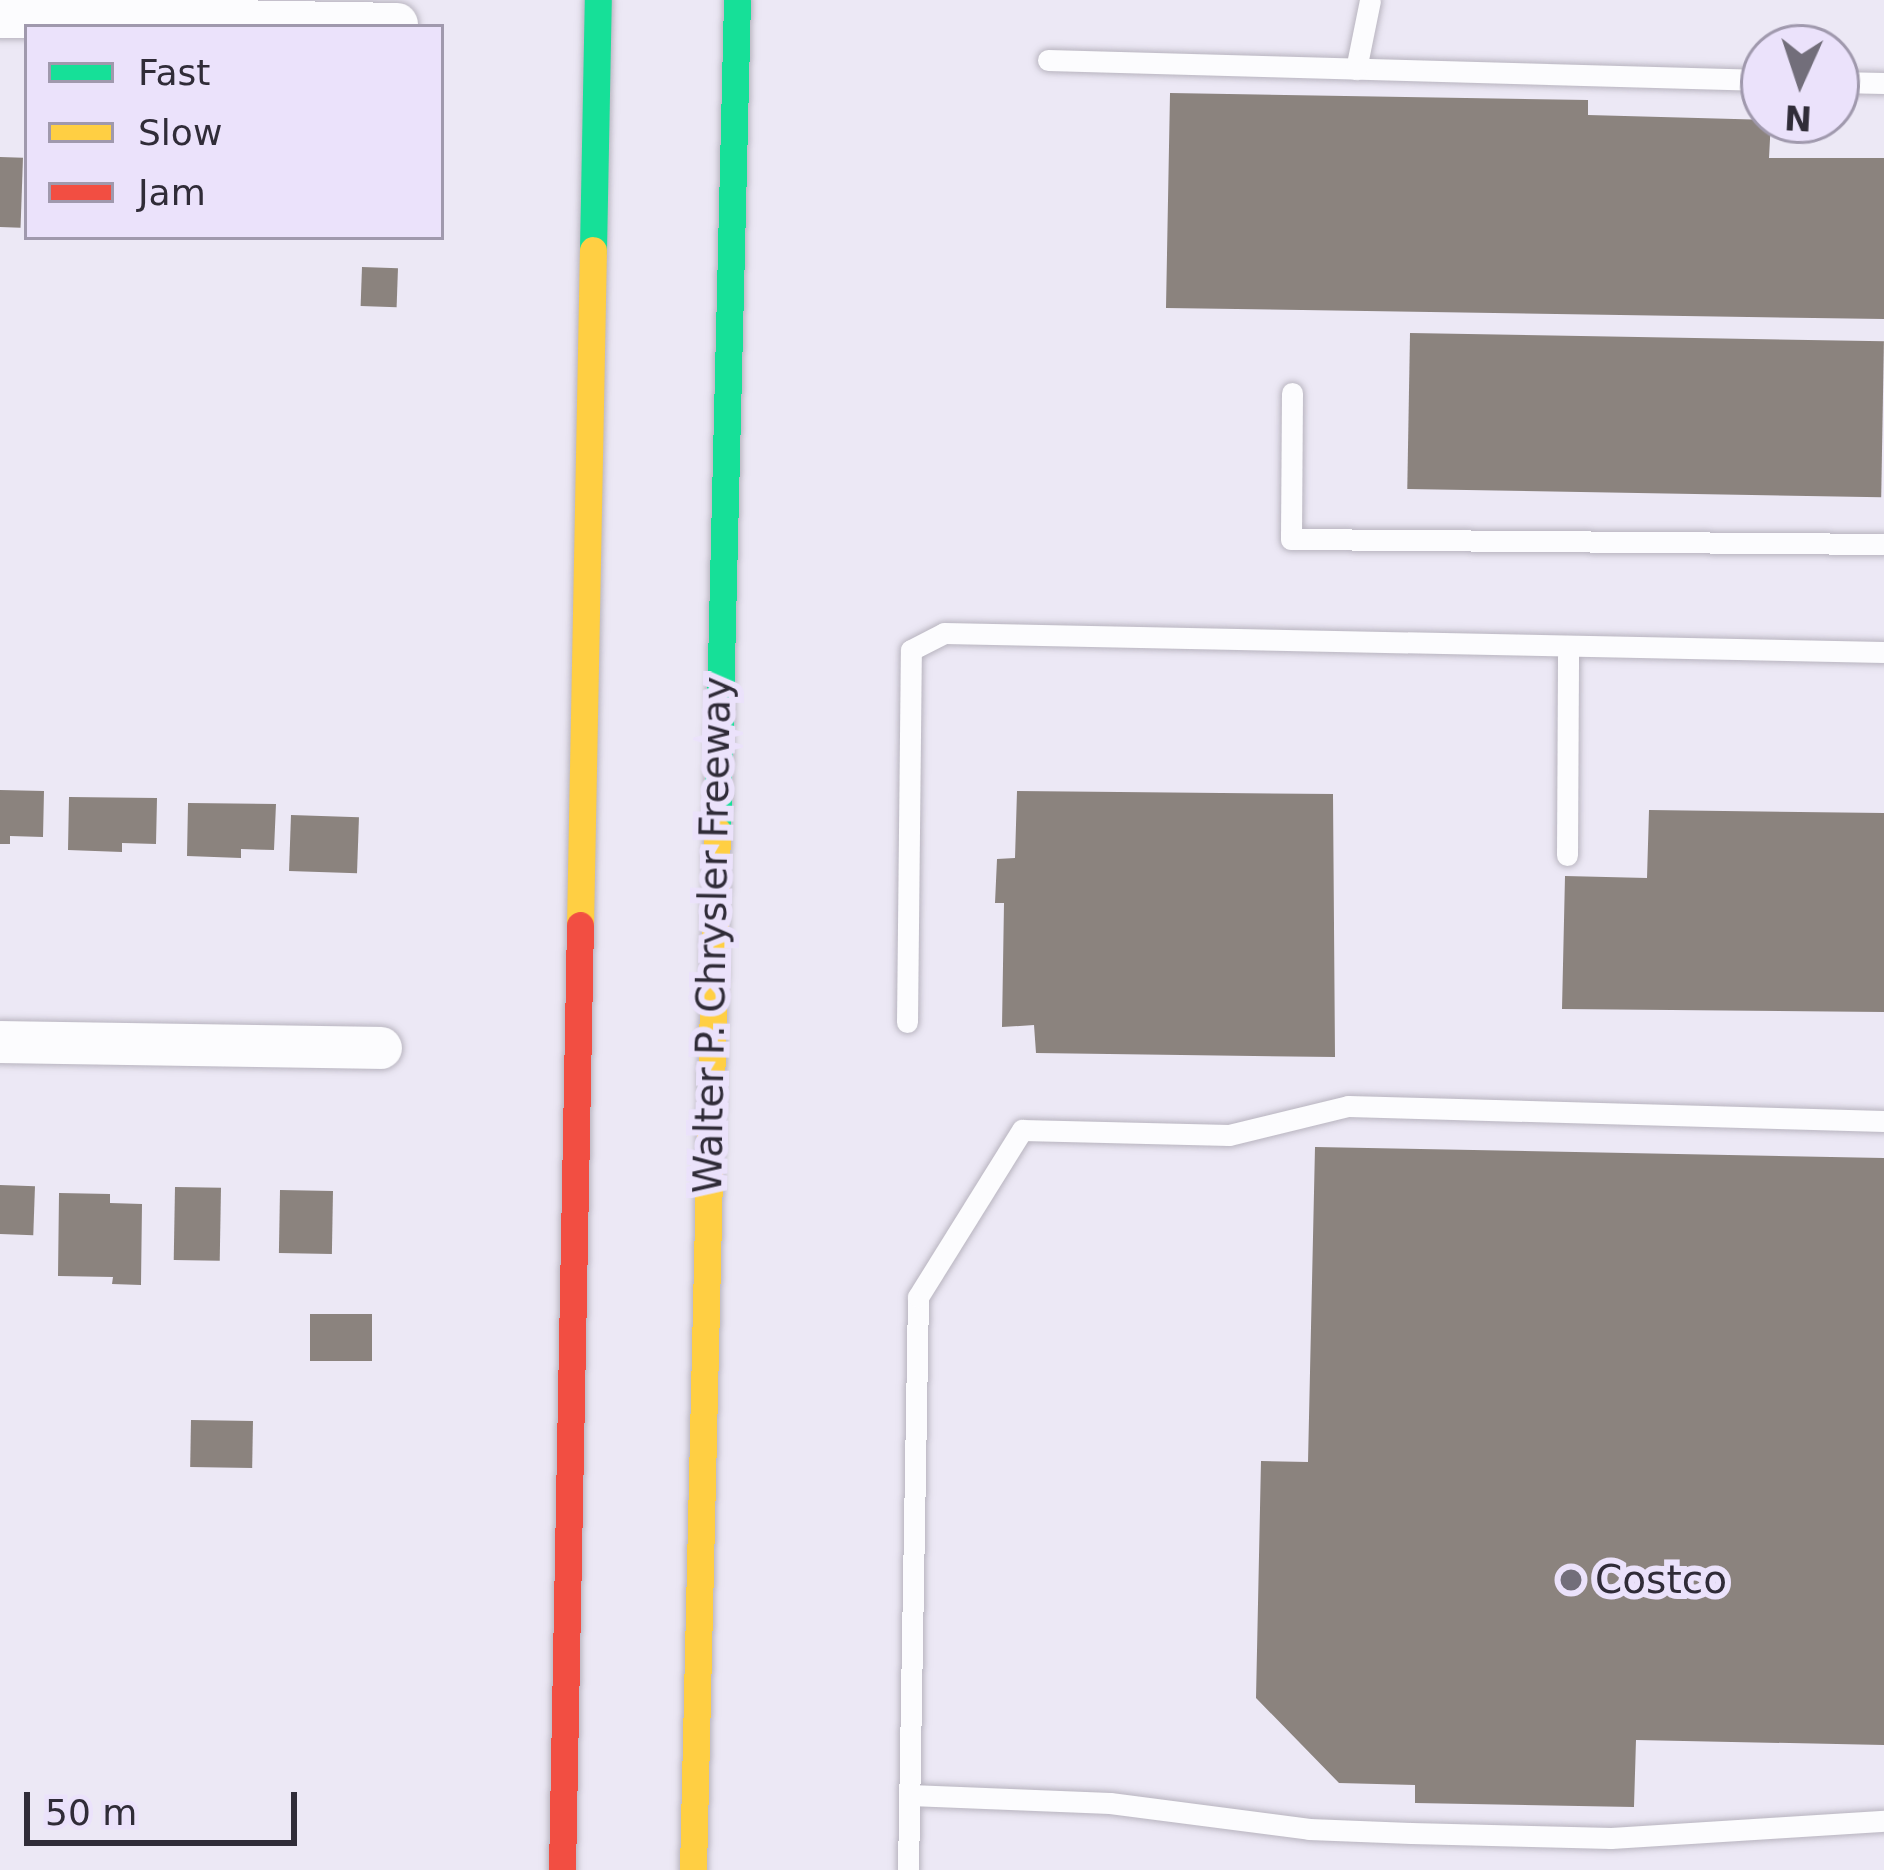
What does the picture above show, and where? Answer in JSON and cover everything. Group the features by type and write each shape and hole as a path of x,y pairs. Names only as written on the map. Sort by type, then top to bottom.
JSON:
{"highway":[{"path":"562,1870 598,0"},
{"name":"Walter P. Chrysler Freeway","path":"693,1870 736,0"}],"street":[{"path":"0,17 397,24"},
{"path":"0,1042 381,1048"}],"lane":[{"path":"1356,69 1370,0"},
{"path":"1048,60 1740,79"},
{"path":"1292,393 1291,539 1884,544"},
{"path":"907,1022 911,650 944,633 1884,652"},
{"path":"1567,854 1568,646"},
{"path":"908,1870 918,1297 1022,1130 1229,1135 1348,1106 1884,1121"},
{"path":"910,1795 1110,1803 1309,1829 1411,1833 1611,1838 1884,1821"}],"building":[{"path":"1170,93 1588,100 1588,115 1740,119 1740,144 1770,144 1769,158 1884,158 1884,319 1166,308"},
{"path":"0,157 23,158 21,228 0,227"},
{"path":"362,267 398,268 397,307 361,306"},
{"path":"1410,333 1884,341 1881,497 1407,489"},
{"path":"0,790 44,791 43,837 10,836 10,844 0,844"},
{"path":"1017,791 1333,794 1335,1057 1036,1053 1034,1025 1002,1027 1004,903 995,903 997,859 1015,858"},
{"path":"69,797 157,798 156,844 122,843 122,852 68,850"},
{"path":"188,803 276,804 274,850 241,849 241,858 187,856"},
{"path":"1649,810 1884,813 1884,1012 1562,1009 1565,876 1647,878"},
{"path":"291,815 359,817 357,873 289,871"},
{"name":"Costco","path":"1315,1147 1884,1158 1884,1745 1636,1740 1634,1807 1415,1803 1415,1785 1339,1783 1256,1698 1261,1461 1308,1462"},
{"path":"0,1185 35,1186 33,1235 0,1234"},
{"path":"175,1187 221,1188 220,1261 174,1260"},
{"path":"280,1190 333,1191 332,1254 279,1253"},
{"path":"59,1193 110,1194 110,1203 142,1204 141,1285 112,1284 113,1277 58,1276"},
{"path":"310,1314 372,1314 372,1361 310,1361"},
{"path":"191,1420 253,1421 252,1468 190,1467"}],"traffic: fast":[{"path":"593,250 598,0"},
{"path":"717,830 737,0"}],"traffic: slow":[{"path":"580,925 593,250"},
{"path":"693,1870 717,830"}],"traffic: jam":[{"path":"562,1870 580,925"}],"place":[{"name":"Costco","path":"1571,1580"}]}
